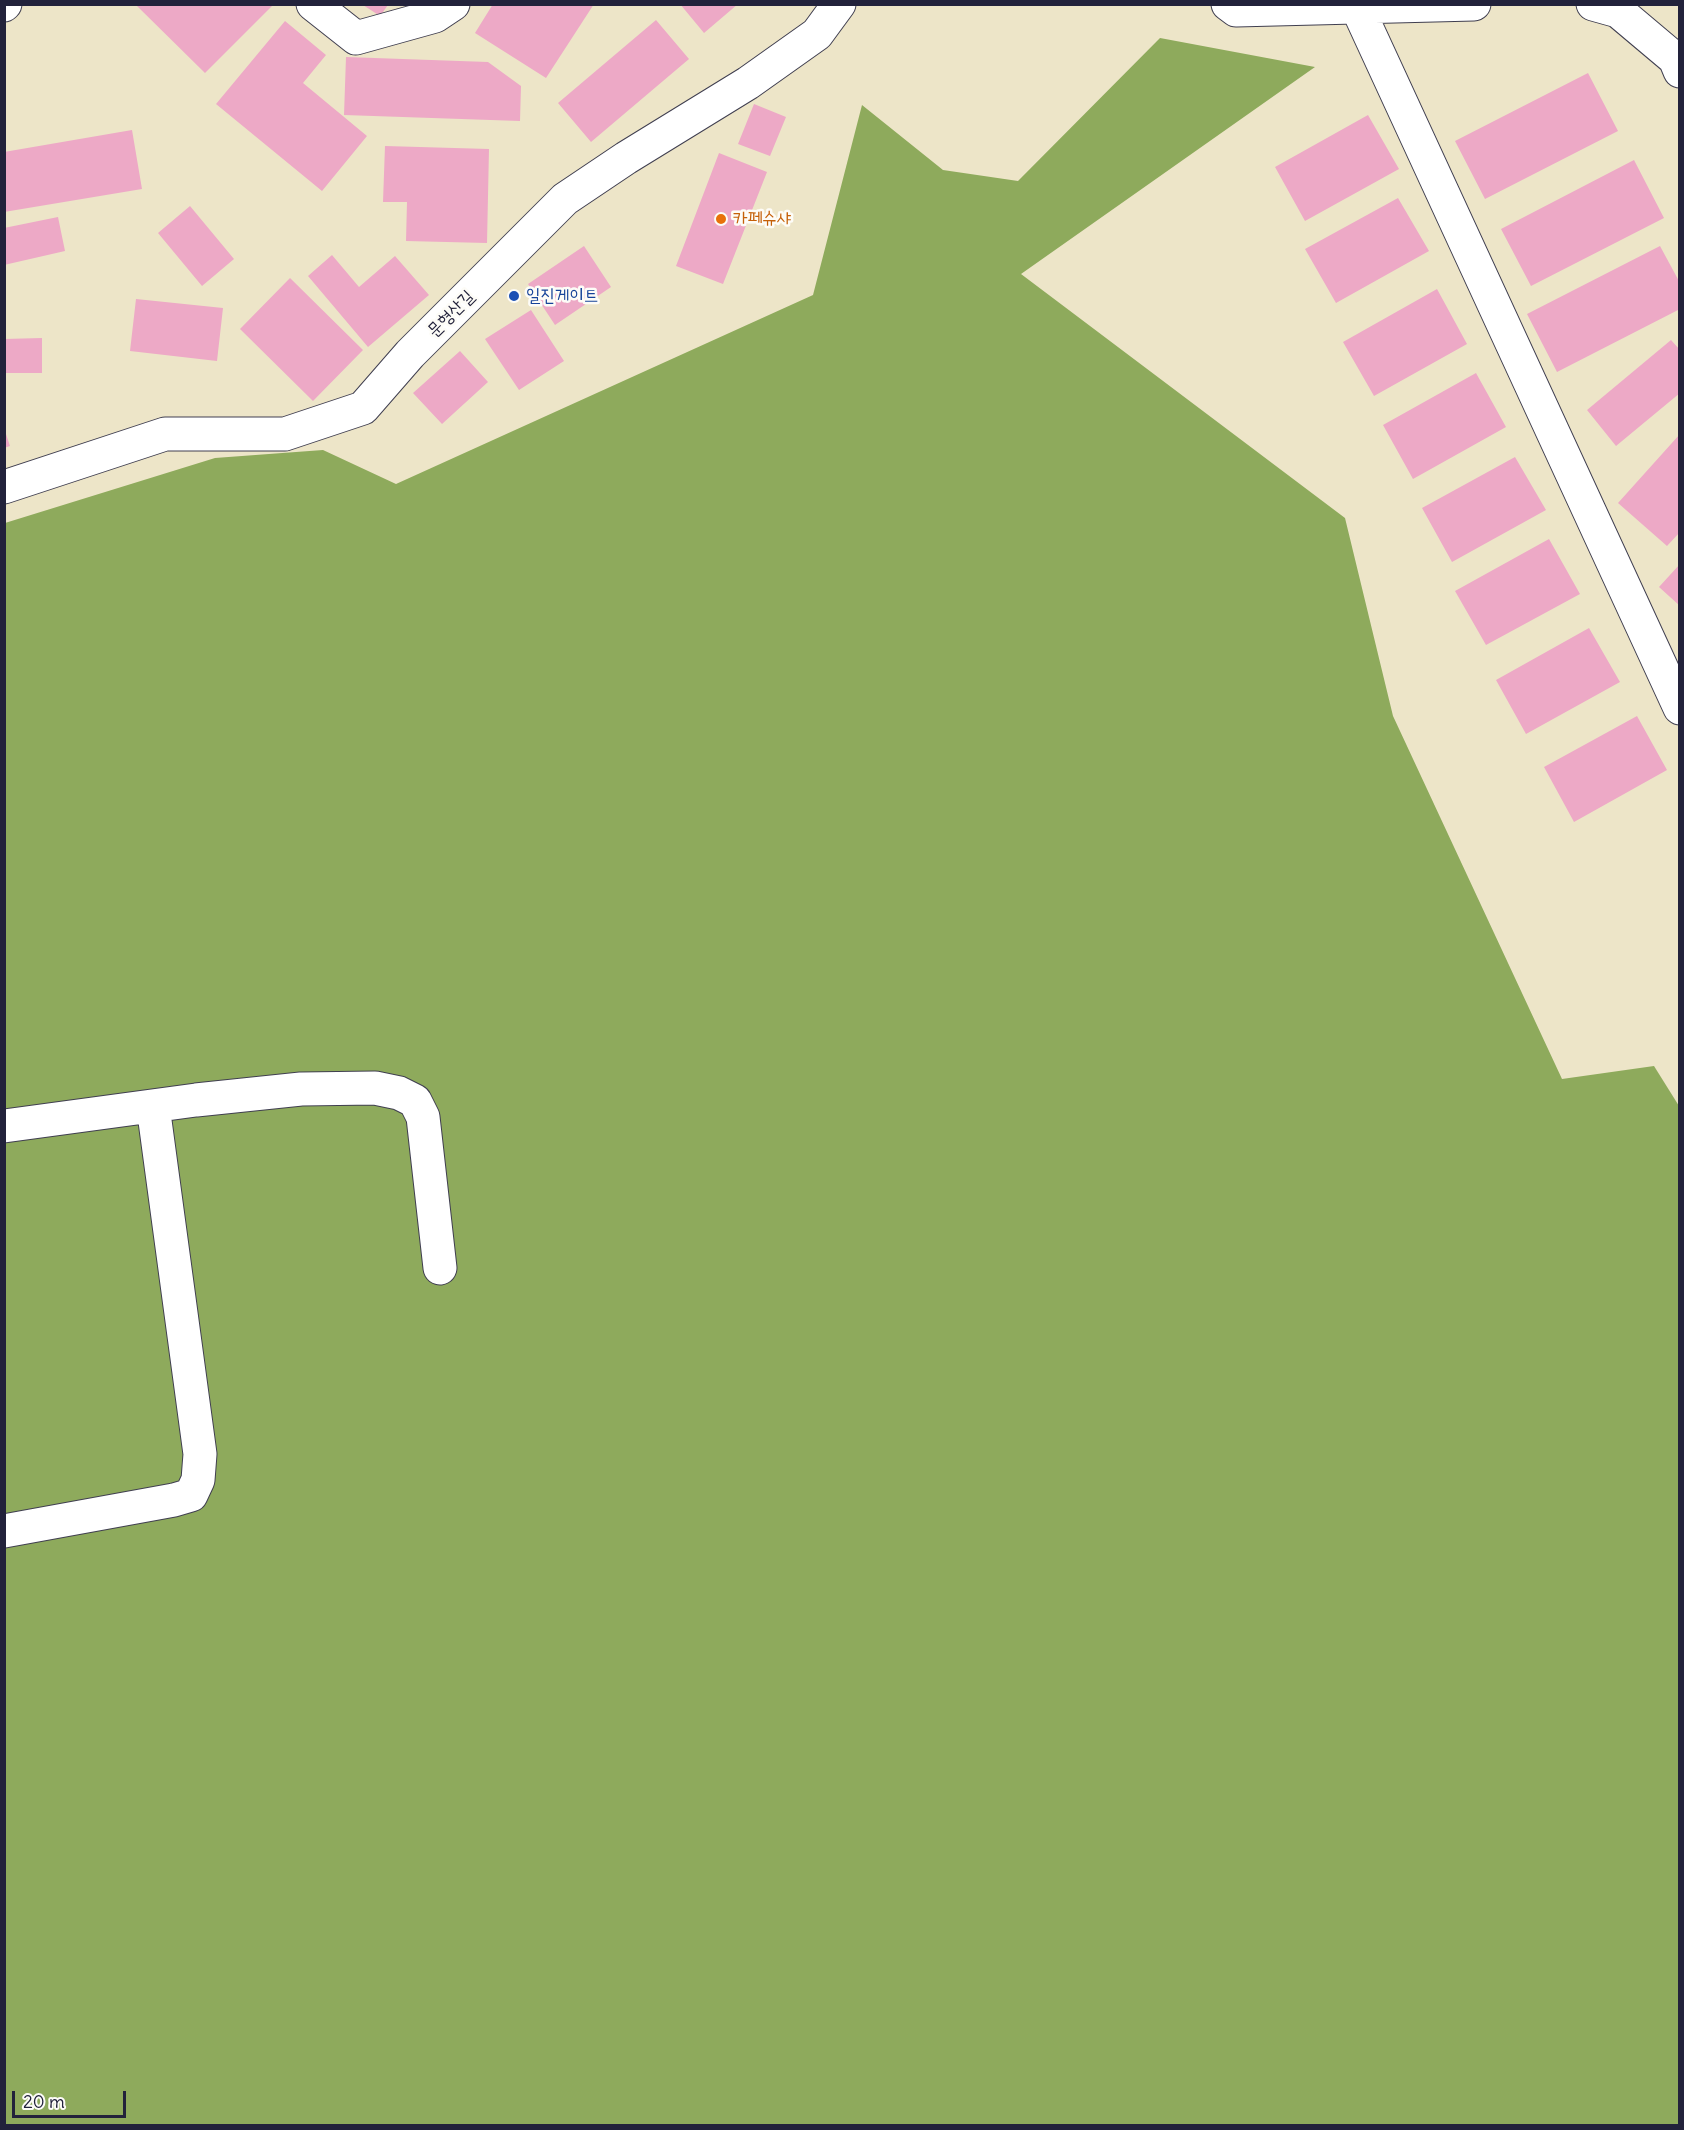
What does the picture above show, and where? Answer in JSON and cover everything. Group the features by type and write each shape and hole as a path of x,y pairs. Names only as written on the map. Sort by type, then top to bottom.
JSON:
{"street":[{"path":"313,4 356,38 435,16 453,4"},
{"name":"문형산길","path":"4,487 165,434 285,434 363,408 410,354 565,199 748,82 817,34 838,4"},
{"path":"1228,4 1236,10 1474,4"},
{"path":"1593,4 1618,11 1675,59 1680,71"},
{"path":"1357,7 1680,708"},
{"path":"4,1126 301,1089 375,1088 399,1093 415,1101 423,1117 440,1268"},
{"path":"4,1531 174,1500 190,1495 198,1480 200,1454 153,1106"}],"green space":[{"path":"1160,38 1315,67 1021,274 1345,518 1393,716 1562,1079 1654,1066 1679,1106 1679,2125 5,2126 5,523 215,458 323,450 396,484 813,295 862,105 943,170 1018,181"}],"building":[{"path":"139,4 274,4 205,73 137,6"},
{"path":"493,4 594,4 546,78 475,33"},
{"path":"680,4 738,4 704,33"},
{"path":"363,5 388,5 380,16"},
{"path":"656,20 689,59 591,142 558,103"},
{"path":"285,21 326,55 303,83 367,136 322,191 216,104"},
{"path":"346,57 488,62 521,86 520,121 344,115"},
{"path":"1588,73 1618,131 1485,199 1455,141"},
{"path":"754,104 786,117 770,156 738,144"},
{"path":"1368,115 1399,169 1305,221 1275,167"},
{"path":"132,130 142,189 4,212 4,152"},
{"path":"385,146 489,149 487,243 406,241 407,202 383,202"},
{"name":"카페슈샤","path":"719,153 767,172 723,284 676,266"},
{"path":"1634,160 1664,218 1531,286 1501,229"},
{"path":"1398,198 1429,251 1336,303 1305,249"},
{"path":"190,206 234,259 202,286 158,233"},
{"path":"58,217 65,251 4,265 4,228"},
{"path":"584,246 611,287 555,325 528,284"},
{"path":"1660,246 1680,283 1680,309 1557,372 1527,314"},
{"path":"332,255 359,287 395,256 429,295 368,347 308,276"},
{"path":"290,278 363,350 313,401 240,329"},
{"path":"1437,289 1467,344 1374,396 1343,342"},
{"path":"136,299 223,308 217,361 130,351"},
{"path":"531,310 564,361 519,390 485,339"},
{"path":"42,338 42,373 4,373 4,339"},
{"path":"1671,340 1680,350 1680,393 1616,446 1587,410"},
{"path":"460,351 488,382 442,424 413,393"},
{"path":"1476,373 1506,427 1413,479 1383,425"},
{"path":"4,428 10,446 4,448"},
{"path":"1680,434 1680,532 1667,546 1618,503"},
{"path":"1515,457 1546,510 1452,562 1422,508"},
{"path":"1549,539 1580,594 1486,645 1455,591"},
{"path":"1680,564 1680,606 1659,587"},
{"path":"1589,628 1620,682 1526,734 1496,680"},
{"path":"1637,716 1667,770 1574,822 1544,767"}],"place":[{"name":"카페슈샤","path":"721,219"},
{"name":"일진게이트","path":"514,296"}]}
